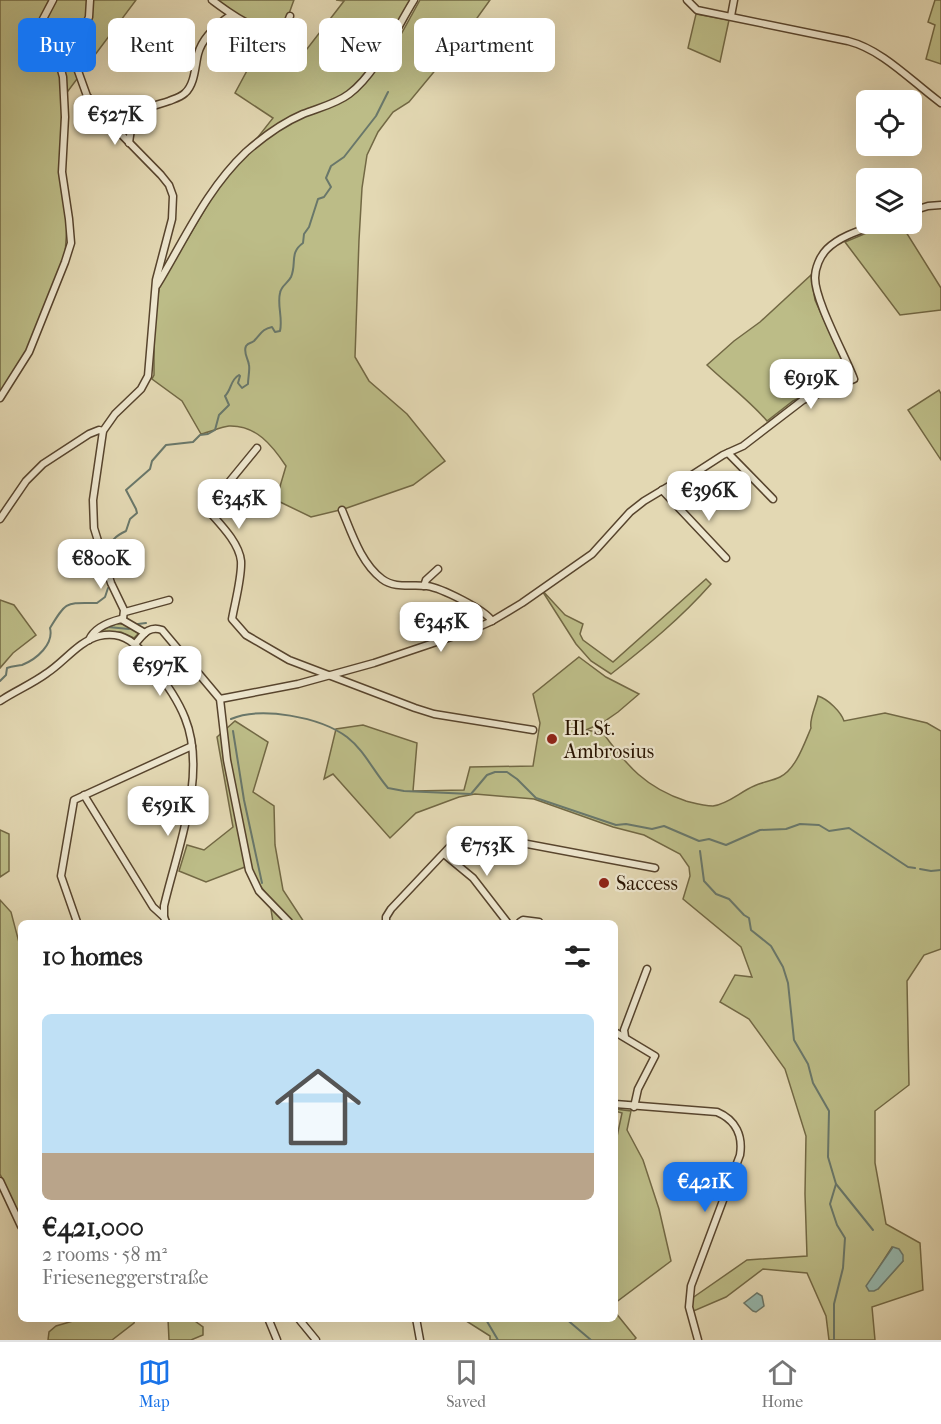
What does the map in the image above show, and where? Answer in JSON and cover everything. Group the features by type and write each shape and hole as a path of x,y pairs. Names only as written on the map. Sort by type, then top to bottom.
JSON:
{"street":[{"path":"0,398 29,352 71,243 62,172 65,117 63,77 47,44 42,27 43,19 53,0"},
{"path":"90,0 89,15 74,51 74,63 89,100 161,175 169,185 173,196 172,219 157,274 148,376 141,388 115,414 103,431 92,517 111,583 124,616 145,633"},
{"path":"212,0 231,15 253,26 272,31 284,27 290,16"},
{"path":"157,286 203,205 231,168 254,145 282,125 347,96 361,84 414,0"},
{"path":"687,0 697,10 868,47 891,62 912,82 941,103"},
{"path":"731,16 734,0"},
{"path":"129,143 136,114 146,108 179,97 187,91 195,71 200,48 218,26 231,15"},
{"path":"922,208 941,205"},
{"path":"220,699 327,676 398,655 492,621 592,554 630,512 662,490 742,446 803,400 854,379 816,288 816,269 823,255 835,243 856,234"},
{"path":"0,519 26,481 43,464 89,434 103,431"},
{"path":"257,448 207,509 231,538 240,556 232,619 246,635 271,651 327,676 426,712 533,730"},
{"path":"728,453 773,499"},
{"path":"662,490 726,558"},
{"path":"342,510 363,557 382,579 393,584 431,587 476,607 492,621"},
{"path":"424,586 426,580 438,570"},
{"path":"89,640 90,635 100,628 124,616 169,600"},
{"path":"135,644 145,633 155,628 162,630 220,699 227,760 250,872 259,891 287,920"},
{"path":"0,701 45,675 89,640 101,636 113,635 135,644 158,672 181,708 188,726 192,746 193,777 167,895 165,920"},
{"path":"76,920 61,876 73,803 84,795 192,746"},
{"path":"84,795 153,907 165,920"},
{"path":"386,920 387,914 459,837 474,834 655,868"},
{"path":"444,854 473,878 505,920"},
{"path":"625,1037 624,1030 647,969"},
{"path":"618,1034 655,1057 638,1089 634,1107"},
{"path":"618,1104 717,1112 732,1122 741,1137 738,1160 691,1286 688,1307 698,1340"},
{"path":"0,1181 18,1220"},
{"path":"270,1322 277,1340"},
{"path":"301,1322 316,1340"},
{"path":"417,1322 420,1340"}],"green space":[{"path":"0,0 136,0 123,18 108,18 108,37 96,54 96,18 18,18 18,72 82,72 62,99 60,178 67,225 65,255 26,352 0,393"},
{"path":"218,0 294,0 287,18 245,18"},
{"path":"336,0 410,0 400,18 331,18 344,1"},
{"path":"420,0 490,0 477,18 414,18 414,72 434,72 409,102 393,112 378,132 367,155 362,188 355,357 369,381 407,414 445,461 413,485 344,509 311,517 276,500 286,466 269,444 255,433 239,427 229,426 201,434 182,401 152,379 154,375 154,313 160,285 217,189 273,118 235,93 246,72 307,72 307,49 319,33 319,72 402,72 402,33"},
{"path":"935,0 941,0 941,64 926,59 935,25 928,22"},
{"path":"696,14 729,20 720,62 688,48"},
{"path":"864,234 907,234 941,288 941,310 900,315 845,242"},
{"path":"811,275 815,300 848,373 793,401 767,421 707,365 760,322"},
{"path":"939,390 941,394 941,460 908,410"},
{"path":"706,579 711,584 688,608 611,674 591,661 576,644 541,589 565,615 583,624 580,634 583,640 613,662"},
{"path":"0,600 14,605 36,635 13,653 0,668"},
{"path":"116,624 123,624 141,631 134,638 121,632 98,632"},
{"path":"579,657 606,677 639,694 602,723 586,730 603,733 629,766 660,790 686,801 710,806 724,803 754,786 780,777 791,768 811,728 818,696 834,706 844,721 885,713 927,723 941,731 941,949 924,955 907,981 909,1085 875,1111 875,1163 886,1224 920,1243 923,1290 872,1307 875,1340 829,1340 826,1316 807,1273 763,1269 726,1297 689,1313 688,1301 747,1260 807,1256 806,1136 785,1069 749,1019 720,1002 735,975 752,977 741,947 683,899 690,876 689,867 680,854 644,835 613,827 534,799 475,794 459,797 416,813 390,838 333,774 324,779 336,729 363,725 417,743 413,791 464,790 470,767 533,766 540,723 533,694","holes":["892,1247 903,1261 878,1289 867,1286"]},
{"path":"235,721 268,742 253,792 274,806 275,845 283,890 303,920 273,920 269,897 245,867 206,882 179,871 187,845 204,850 233,827 217,737"},
{"path":"0,830 9,834 9,871 0,877"},
{"path":"0,900 11,912 18,939 18,1213 0,1174"},
{"path":"618,1109 631,1111 627,1130 643,1160 659,1209 671,1261 618,1301 618,1132 622,1113 618,1112"},
{"path":"618,1316 636,1338 634,1340 490,1340 490,1336 468,1322 618,1322"},
{"path":"70,1322 134,1322 112,1340 48,1340 49,1332 56,1326"},
{"path":"168,1322 196,1322 203,1327 203,1335 191,1340 169,1340"}],"water":[{"path":"893,1247 899,1249 903,1255 903,1261 878,1289 869,1291 866,1286"},
{"path":"757,1293 762,1296 764,1306 756,1312 744,1303"}],"waterway":[{"path":"108,553 114,539 126,531 130,519 137,513 126,490 150,469 152,461 166,445 193,442 200,435 215,430 219,415 229,405 225,396 234,379 240,376 238,383 242,388 248,384 249,367 245,353 246,346 266,329 272,327 275,332 280,331 279,298 281,291 291,277 296,251 303,243 304,234 309,227 318,199 324,197 331,187 326,178 331,166 344,157 376,116 388,92"},
{"path":"0,681 6,675 7,668 22,665 39,655 47,645 51,634 50,628 64,608 73,604 97,603 105,597 108,588"},
{"path":"138,624 146,623"},
{"path":"108,627 129,629"},
{"path":"231,719 243,715 274,714 322,724 347,737 359,748 388,788 404,791 471,794 487,775 507,772 536,798 616,825 626,824 652,829 664,826 699,841 709,839 726,845 760,830 786,829 800,824 819,825 829,831 849,828 908,867 915,868"},
{"path":"233,731 244,800 262,883"},
{"path":"700,851 704,881 716,894 729,899 749,918 751,930 771,946 783,967 788,983 794,1040 808,1064 813,1083 829,1111 828,1157 836,1184 830,1204 837,1225 845,1238 843,1268 834,1304 834,1340"},
{"path":"920,869 941,870"},
{"path":"836,1184 873,1230"},
{"path":"487,1322 498,1340"},
{"path":"570,1322 591,1340"}],"place":[{"name":"Hl. St. Ambrosius","path":"552,739"},
{"name":"Saccess","path":"604,883"}]}
